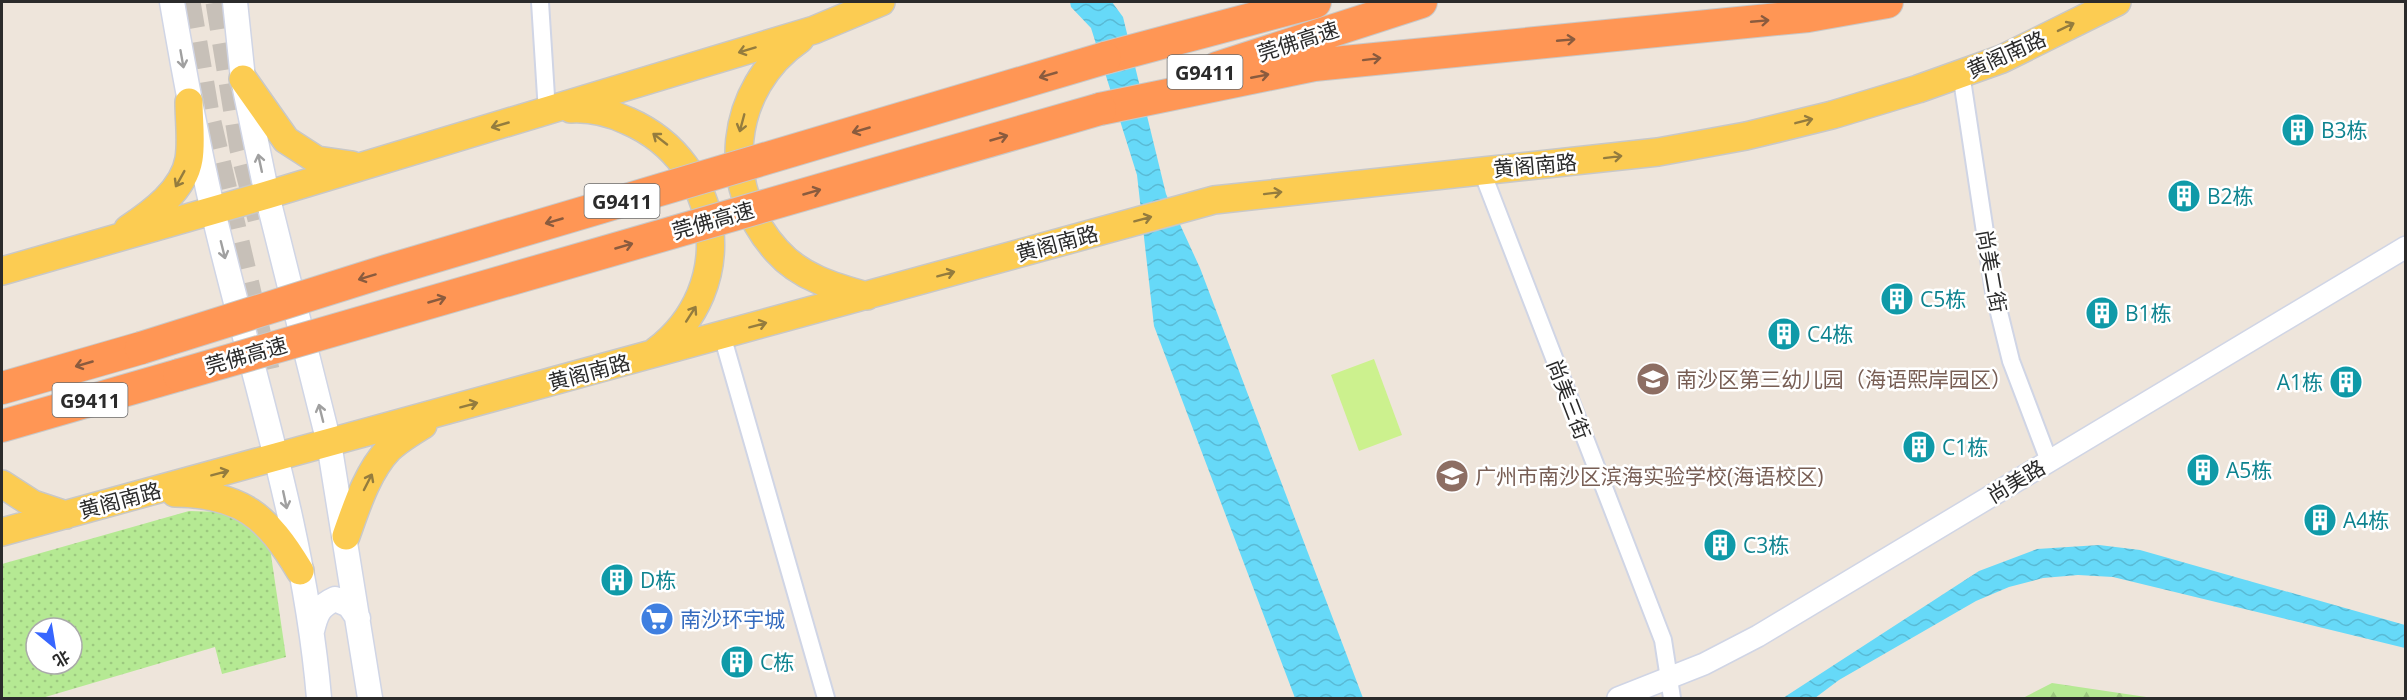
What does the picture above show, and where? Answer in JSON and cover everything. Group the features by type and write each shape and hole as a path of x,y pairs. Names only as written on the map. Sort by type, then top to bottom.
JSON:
{"highway":[{"path":"1104,58 1246,2"},
{"name":"莞佛高速","path":"2,426 1100,109 1312,51 1421,2"},
{"path":"1312,51 1808,16 1887,2"},
{"name":"莞佛高速","path":"2,388 1104,58 1311,3"}],"main road":[{"path":"172,2 189,102 213,211 276,458 300,571 312,631 319,699"},
{"path":"235,2 243,79 267,195 329,443 346,536 370,699"},
{"path":"2,271 547,112 814,30 880,2"},
{"name":"黄阁南路","path":"2,532 1214,200 1481,169 1570,163 1658,152 1746,136 1832,115 2002,59 2117,2"},
{"path":"814,30 786,48 764,72 748,101 739,133 740,176 744,197 758,227 778,253 804,273 834,287 867,296"},
{"path":"243,79 274,127 291,144 317,160 359,167"},
{"path":"111,240 155,208 172,192 182,176 189,160 189,102"},
{"path":"547,112 581,109 614,114 646,128 672,149 693,176 706,208 711,241 708,275 696,307 677,335 650,355"},
{"path":"2,285 15,274 46,258"},
{"path":"346,536 355,509 380,460 399,441 440,413"},
{"path":"2,484 33,504 66,515"},
{"path":"150,492 203,494 235,503 264,520 275,531 300,571"},
{"path":"312,631 317,612 325,603 335,599 349,605 358,618"}],"street":[{"path":"540,2 547,112"},
{"name":"尚美二街","path":"1961,74 1996,303 2019,384 2049,461"},
{"name":"尚美三街","path":"1481,169 1663,640 1671,689"},
{"name":"尚美路","path":"1618,699 1671,689 2406,247"},
{"path":"722,335 826,699"}],"green space":[{"path":"1374,359 1402,435 1359,451 1331,375"},
{"path":"189,511 221,512 249,524 270,548 286,657 222,674 215,647 42,698 2,698 2,564"},
{"path":"2052,683 2153,698 2023,698"}],"water":[{"path":"1070,2 1112,2 1123,17 1166,194 1200,268 1363,698 1295,698 1154,326 1137,175 1091,28 1071,7"},
{"path":"2099,545 2140,550 2405,625 2405,648 2113,577 2078,575 2043,578 2009,587 1976,601 1839,680 1815,698 1783,698 1979,571 2037,549"}],"tunnel":[{"path":"187,2 206,114 266,370"},
{"path":"219,2 243,149 261,219"}],"place":[{"name":"B3栋","path":"2298,130"},
{"name":"B2栋","path":"2184,196"},
{"name":"C5栋","path":"1897,299"},
{"name":"B1栋","path":"2102,313"},
{"name":"C4栋","path":"1784,334"},
{"name":"南沙区第三幼儿园（海语熙岸园区）","path":"1653,379"},
{"name":"A1栋","path":"2346,382"},
{"name":"C1栋","path":"1919,447"},
{"name":"A5栋","path":"2203,470"},
{"name":"广州市南沙区滨海实验学校(海语校区)","path":"1452,476"},
{"name":"A4栋","path":"2320,520"},
{"name":"C3栋","path":"1720,545"},
{"name":"D栋","path":"617,580"},
{"name":"南沙环宇城","path":"657,619"},
{"name":"C栋","path":"737,662"}]}
